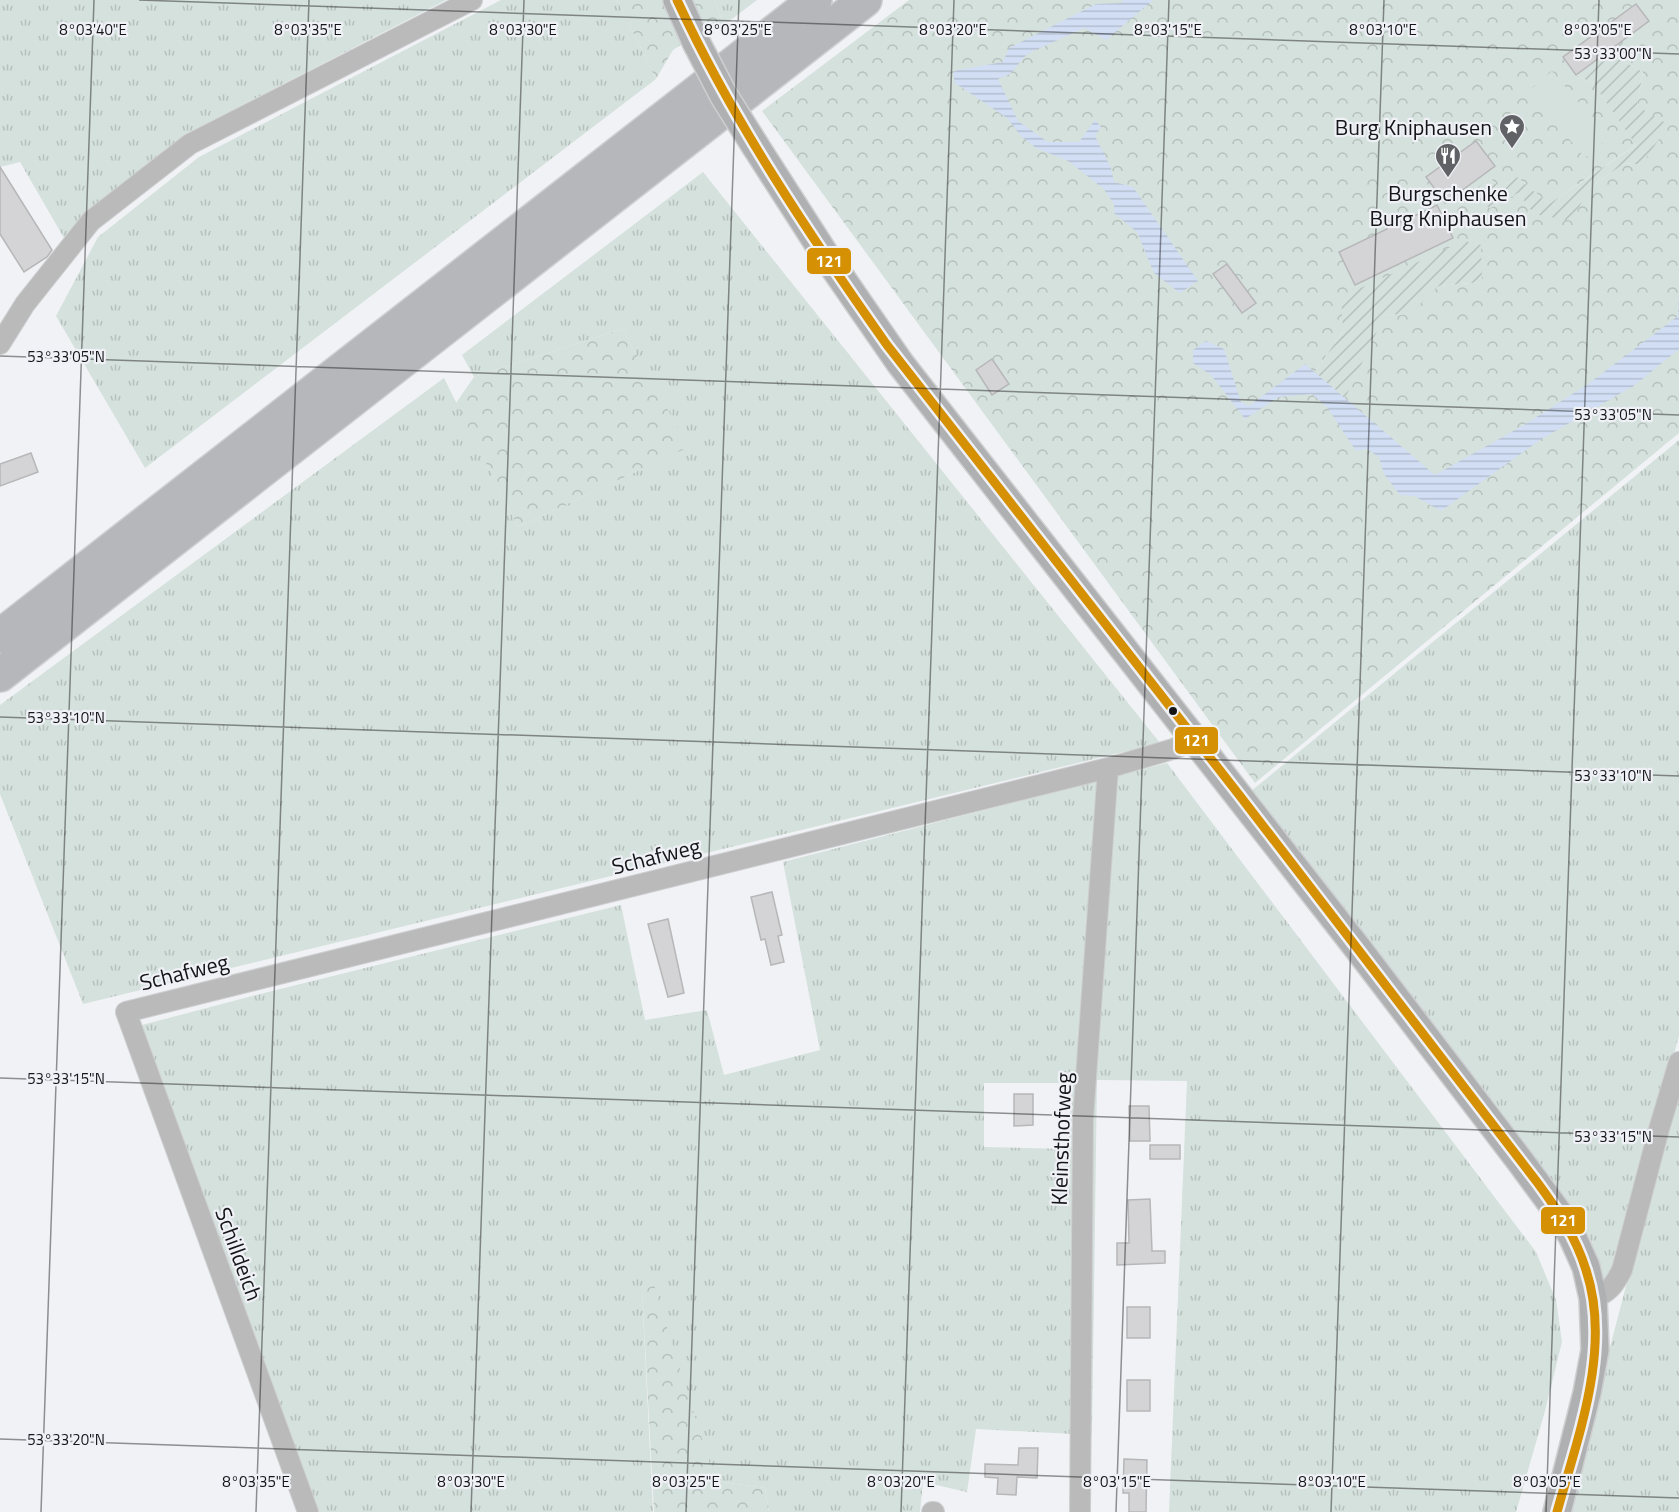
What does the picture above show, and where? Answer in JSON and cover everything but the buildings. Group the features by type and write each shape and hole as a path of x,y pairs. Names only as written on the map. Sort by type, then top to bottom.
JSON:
{"highway":[{"path":"0,636 815,0"},
{"path":"0,675 865,0"}],"street":[{"path":"0,344 25,304 91,221 190,144 472,0"},
{"path":"677,0 724,96 826,256 900,363 1359,950 1562,1218 1586,1267 1593,1298 1595,1350 1592,1372 1557,1512"},
{"name":"Schafweg","path":"126,1012 1108,768 1173,750 1195,740"},
{"name":"Kleinsthofweg","path":"1080,1512 1083,1119 1108,768"},
{"name":"Schilldeich","path":"126,1012 308,1512"},
{"path":"1593,1298 1605,1295 1613,1287 1622,1270 1679,1062"}],"green space":[{"path":"0,0 446,0 184,135 138,172 64,238 20,162 0,167"},
{"path":"501,0 617,0 656,79 145,468 56,316 98,237 199,157"},
{"path":"617,0 714,0 724,25 699,33 673,50 656,79"},
{"path":"714,0 757,0 724,25"},
{"path":"909,0 1679,0 1679,433 1255,783 762,111","holes":["1623,41 1623,61 1643,72 1637,106 1641,165 1625,163 1589,188 1534,214 1518,193 1490,208 1490,178 1500,188 1517,177 1549,204 1637,144 1593,83 1576,75","1481,246 1481,282 1438,286 1410,314 1385,315 1315,372 1343,331"]},
{"path":"1623,40 1623,61 1643,72 1637,106 1669,125 1641,165 1625,163 1589,188 1572,221 1534,214 1518,193 1490,208 1465,197 1490,178 1500,188 1517,177 1549,204 1636,145 1593,83 1576,75"},
{"path":"1552,71 1609,138 1585,158 1529,91"},
{"path":"703,172 1160,743 83,1004 0,794 0,705 444,378 518,527 688,447 622,329 474,377 462,355"},
{"path":"1464,241 1481,245 1482,282 1438,286 1410,314 1385,315 1345,398 1315,372 1343,331 1341,297"},
{"path":"622,329 689,447 518,527 456,403 474,377"},
{"path":"1679,440 1679,1036 1610,1279 1600,1280 1250,792"},
{"path":"1167,763 1536,1252 1556,1300 1562,1342 1516,1512 1169,1512 1187,1081 1097,1080 1092,1435 976,1429 967,1492 923,1482 920,1512 769,1512 765,1488 715,1481 653,1285 642,1291 653,1512 312,1512 142,1025 621,905 645,1020 707,1010 724,1075 820,1050 783,862","holes":["984,1083 1072,1083 1068,1149 984,1147"]},
{"path":"1679,1093 1679,1512 1567,1512 1668,1125"},
{"path":"654,1285 715,1481 765,1488 769,1512 654,1512 642,1290"}],"water":[{"path":"1123,0 1153,0 1106,40 1084,28 1027,54 1010,74 998,79 1018,121 1048,142 1079,142 1095,120 1101,127 1095,136 1111,168 1114,182 1133,187 1198,281 1180,293 1154,273 1137,232 1114,213 1114,204 1103,188 1068,161 1036,148 1022,137 1007,118 955,83 953,72 1003,62 1009,48 1096,4 1121,3"},
{"path":"1679,294 1679,349 1635,385 1540,440 1441,511 1414,496 1400,495 1384,474 1379,457 1367,449 1356,451 1327,407 1312,394 1279,397 1245,419 1211,375 1193,363 1193,350 1206,341 1224,349 1241,402 1249,406 1305,364 1435,475 1524,425 1588,384 1678,316"}],"transit line":[{"name":"121","path":"677,0 723,90 774,177 887,345 1240,796 1537,1182 1565,1224 1586,1270 1593,1300 1595,1330 1594,1361 1589,1392 1557,1512"}],"place":[{"name":"Burg Kniphausen","path":"1512,150"},
{"name":"Burgschenke Burg Kniphausen","path":"1448,179"}]}
